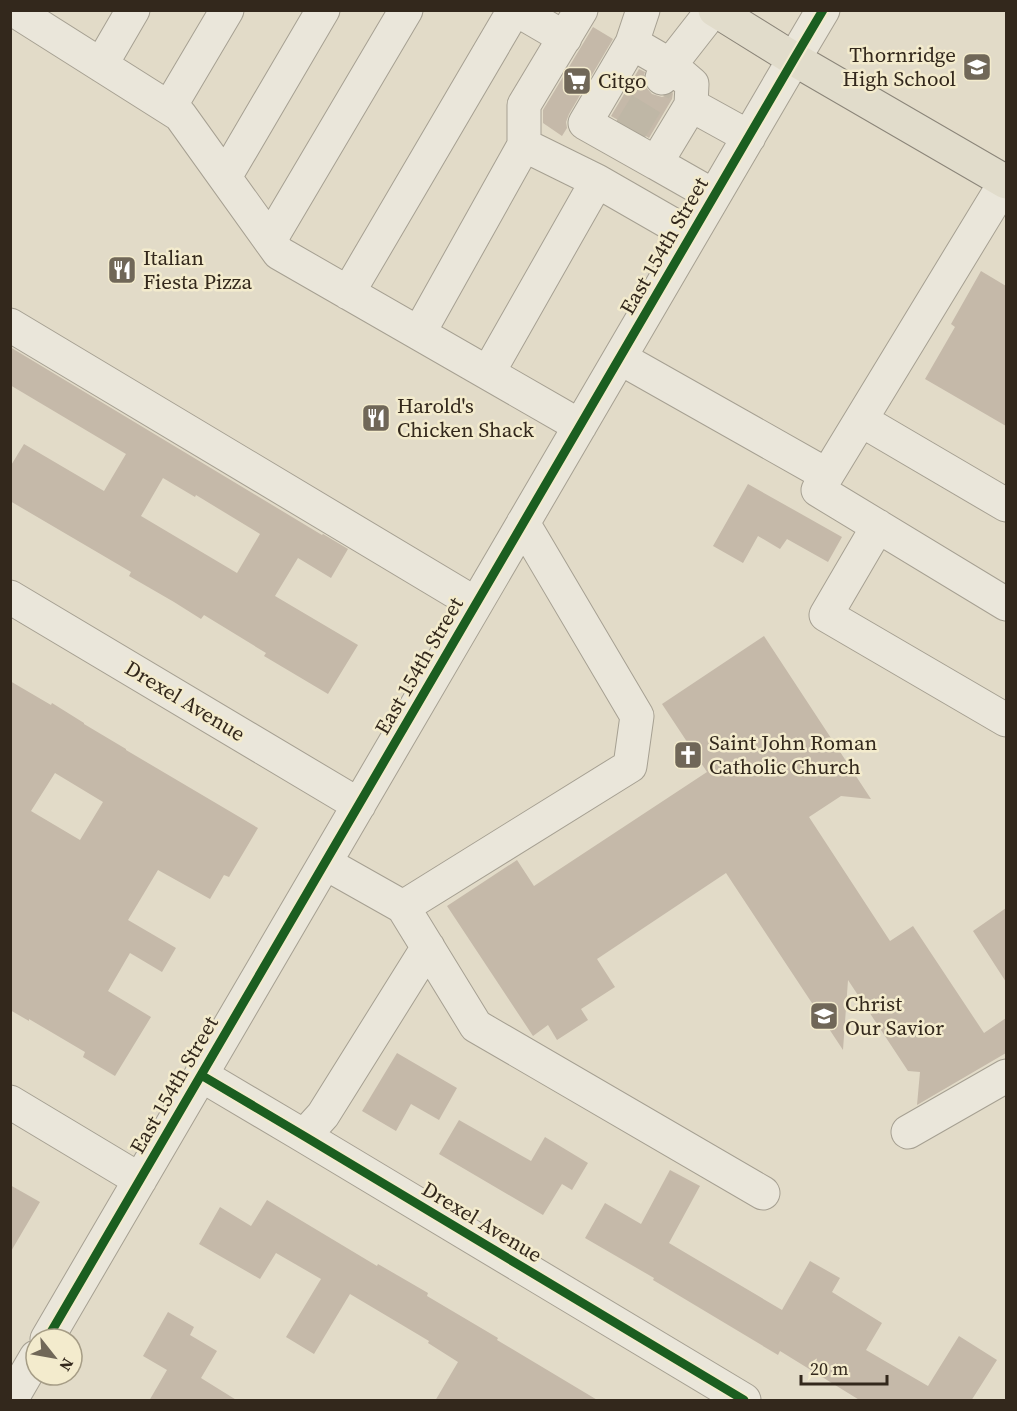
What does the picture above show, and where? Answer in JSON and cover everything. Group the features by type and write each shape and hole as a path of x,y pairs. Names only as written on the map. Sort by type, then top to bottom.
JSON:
{"main road":[{"path":"714,10 794,59 1006,181"}],"street":[{"path":"101,65 134,10"},
{"path":"169,108 227,10"},
{"path":"225,177 324,10"},
{"path":"270,240 406,10"},
{"path":"348,293 515,10 565,38"},
{"path":"419,333 524,145 524,105 581,10"},
{"path":"643,10 632,43 585,123 626,138 656,163 714,196"},
{"path":"666,72 714,10"},
{"name":"East 154th Street","path":"54,1327 824,10"},
{"path":"28,14 101,65 180,115 279,253 580,426"},
{"path":"632,43 666,72 692,84 691,105 656,163"},
{"path":"691,105 749,137"},
{"path":"524,145 597,181 692,235"},
{"path":"488,373 597,181"},
{"path":"1006,181 818,490 1006,604"},
{"path":"10,325 476,604"},
{"path":"620,358 827,475"},
{"path":"861,420 1006,505"},
{"path":"403,907 630,766 637,716 523,523"},
{"path":"878,526 826,615 1006,720"},
{"name":"Drexel Avenue","path":"10,597 359,804"},
{"path":"325,863 403,907 476,1026 763,1193"},
{"path":"304,1136 323,1115 428,947"},
{"name":"Drexel Avenue","path":"201,1075 744,1401"},
{"path":"908,1132 1006,1076"},
{"path":"10,1102 140,1180"}],"building":[{"name":"Citgo","path":"593,27 613,39 569,114 566,122 567,128 562,136 543,123 543,110"},
{"path":"639,69 645,72 643,78 645,86 652,94 662,97 673,93 672,99 649,138 611,116"},
{"path":"981,271 1006,286 1006,426 925,379 955,327 951,324"},
{"path":"10,347 348,549 331,578 298,558 275,596 358,645 328,694 264,656 266,653 204,615 201,619 129,576 131,572 10,501 10,467 24,444 104,491 126,454 10,385","holes":["163,478 195,497 196,495 260,534 237,573 141,516"]},
{"path":"748,484 842,537 828,562 787,539 780,549 758,536 743,563 713,546"},
{"path":"764,636 871,799 841,796 809,817 890,941 913,926 984,1033 1006,1018 1006,1053 917,1105 920,1072 908,1071 848,980 843,1050 726,873 597,959 615,987 581,1009 588,1020 557,1040 548,1025 533,1036 447,906 517,860 534,886 707,772 662,704"},
{"path":"10,681 51,705 52,703 258,828 229,877 224,875 210,899 158,870 128,920 176,948 162,972 130,953 108,991 151,1017 115,1076 83,1057 85,1052 10,1010","holes":["55,773 103,802 80,840 31,811"]},
{"path":"1006,908 1006,982 973,931"},
{"path":"397,1053 457,1088 439,1120 411,1104 396,1131 362,1111"},
{"path":"459,1120 531,1161 545,1137 588,1163 572,1190 562,1184 543,1215 439,1154"},
{"path":"670,1170 700,1186 669,1243 782,1310 810,1261 840,1278 832,1292 882,1323 866,1350 928,1386 959,1336 997,1360 971,1401 861,1401 780,1351 778,1355 585,1238 605,1203 641,1224"},
{"path":"10,1185 40,1202 10,1253"},
{"path":"267,1200 377,1266 378,1264 428,1293 427,1296 599,1401 435,1401 458,1362 428,1343 429,1341 350,1294 314,1354 286,1337 321,1279 276,1253 260,1279 199,1244 220,1207 251,1226"},
{"path":"168,1312 194,1327 190,1335 217,1351 201,1378 238,1401 149,1401 167,1370 143,1356"}],"tunnel":[{"path":"629,132 662,78"}],"cycle path":[{"path":"54,1327 823,10"},
{"path":"201,1075 744,1400"}],"place":[{"name":"Thornridge High School","path":"977,67"},
{"name":"Citgo","path":"577,81"},
{"name":"Italian Fiesta Pizza","path":"122,270"},
{"name":"Harold's Chicken Shack","path":"376,418"},
{"name":"Saint John Roman Catholic Church","path":"688,755"},
{"name":"Christ Our Savior","path":"824,1016"}]}
